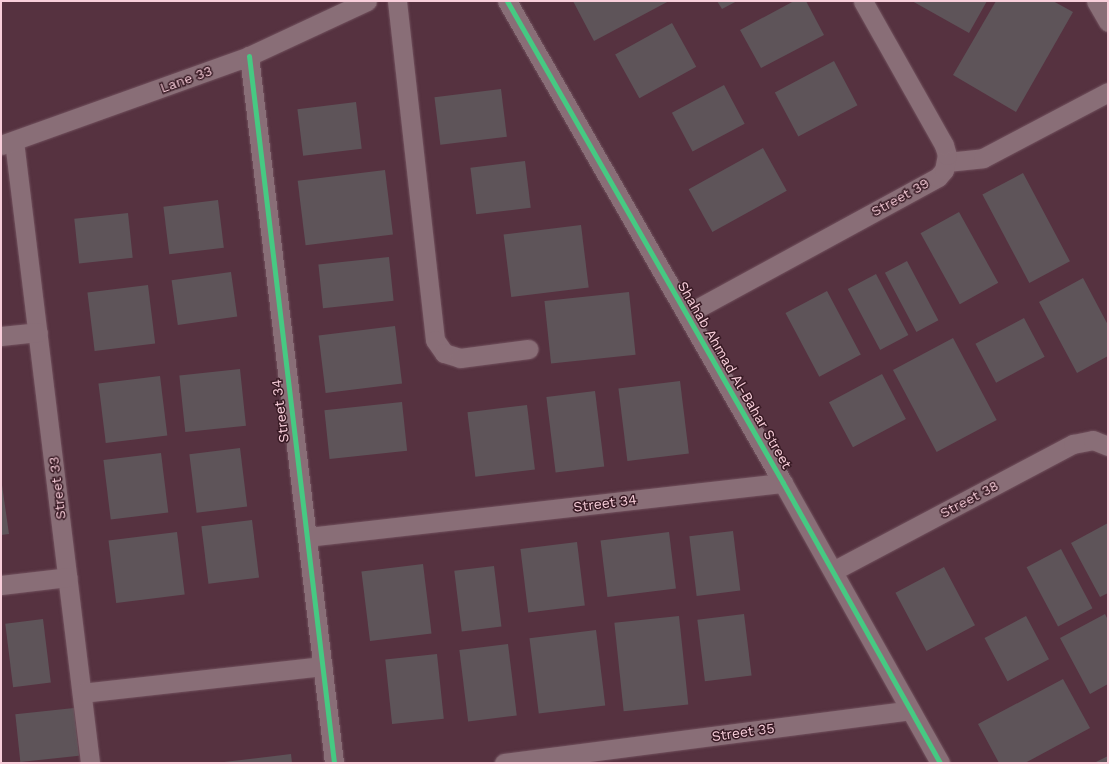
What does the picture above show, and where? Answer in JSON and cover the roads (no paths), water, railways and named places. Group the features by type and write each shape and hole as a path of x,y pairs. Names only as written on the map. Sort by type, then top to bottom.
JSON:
{"street":[{"name":"Lane 33","path":"8,143 249,56 367,1"},
{"path":"397,1 435,340 444,354 460,358 528,349"},
{"name":"Shahab Ahmad Al-Bahar Street","path":"507,1 783,482 940,763"},
{"path":"863,1 944,145 947,162 982,158 1108,92"},
{"path":"1096,1 1108,22"},
{"name":"Street 34","path":"249,56 334,763"},
{"name":"Street 33","path":"8,143 38,332 90,763"},
{"name":"Street 39","path":"687,314 938,177 947,162"},
{"path":"1,336 38,332"},
{"name":"Street 38","path":"833,571 1073,444 1093,440 1106,441"},
{"name":"Street 34","path":"307,537 783,482"},
{"path":"1,585 68,577"},
{"path":"82,693 322,666"},
{"name":"Street 35","path":"504,763 577,759 910,710"}]}
